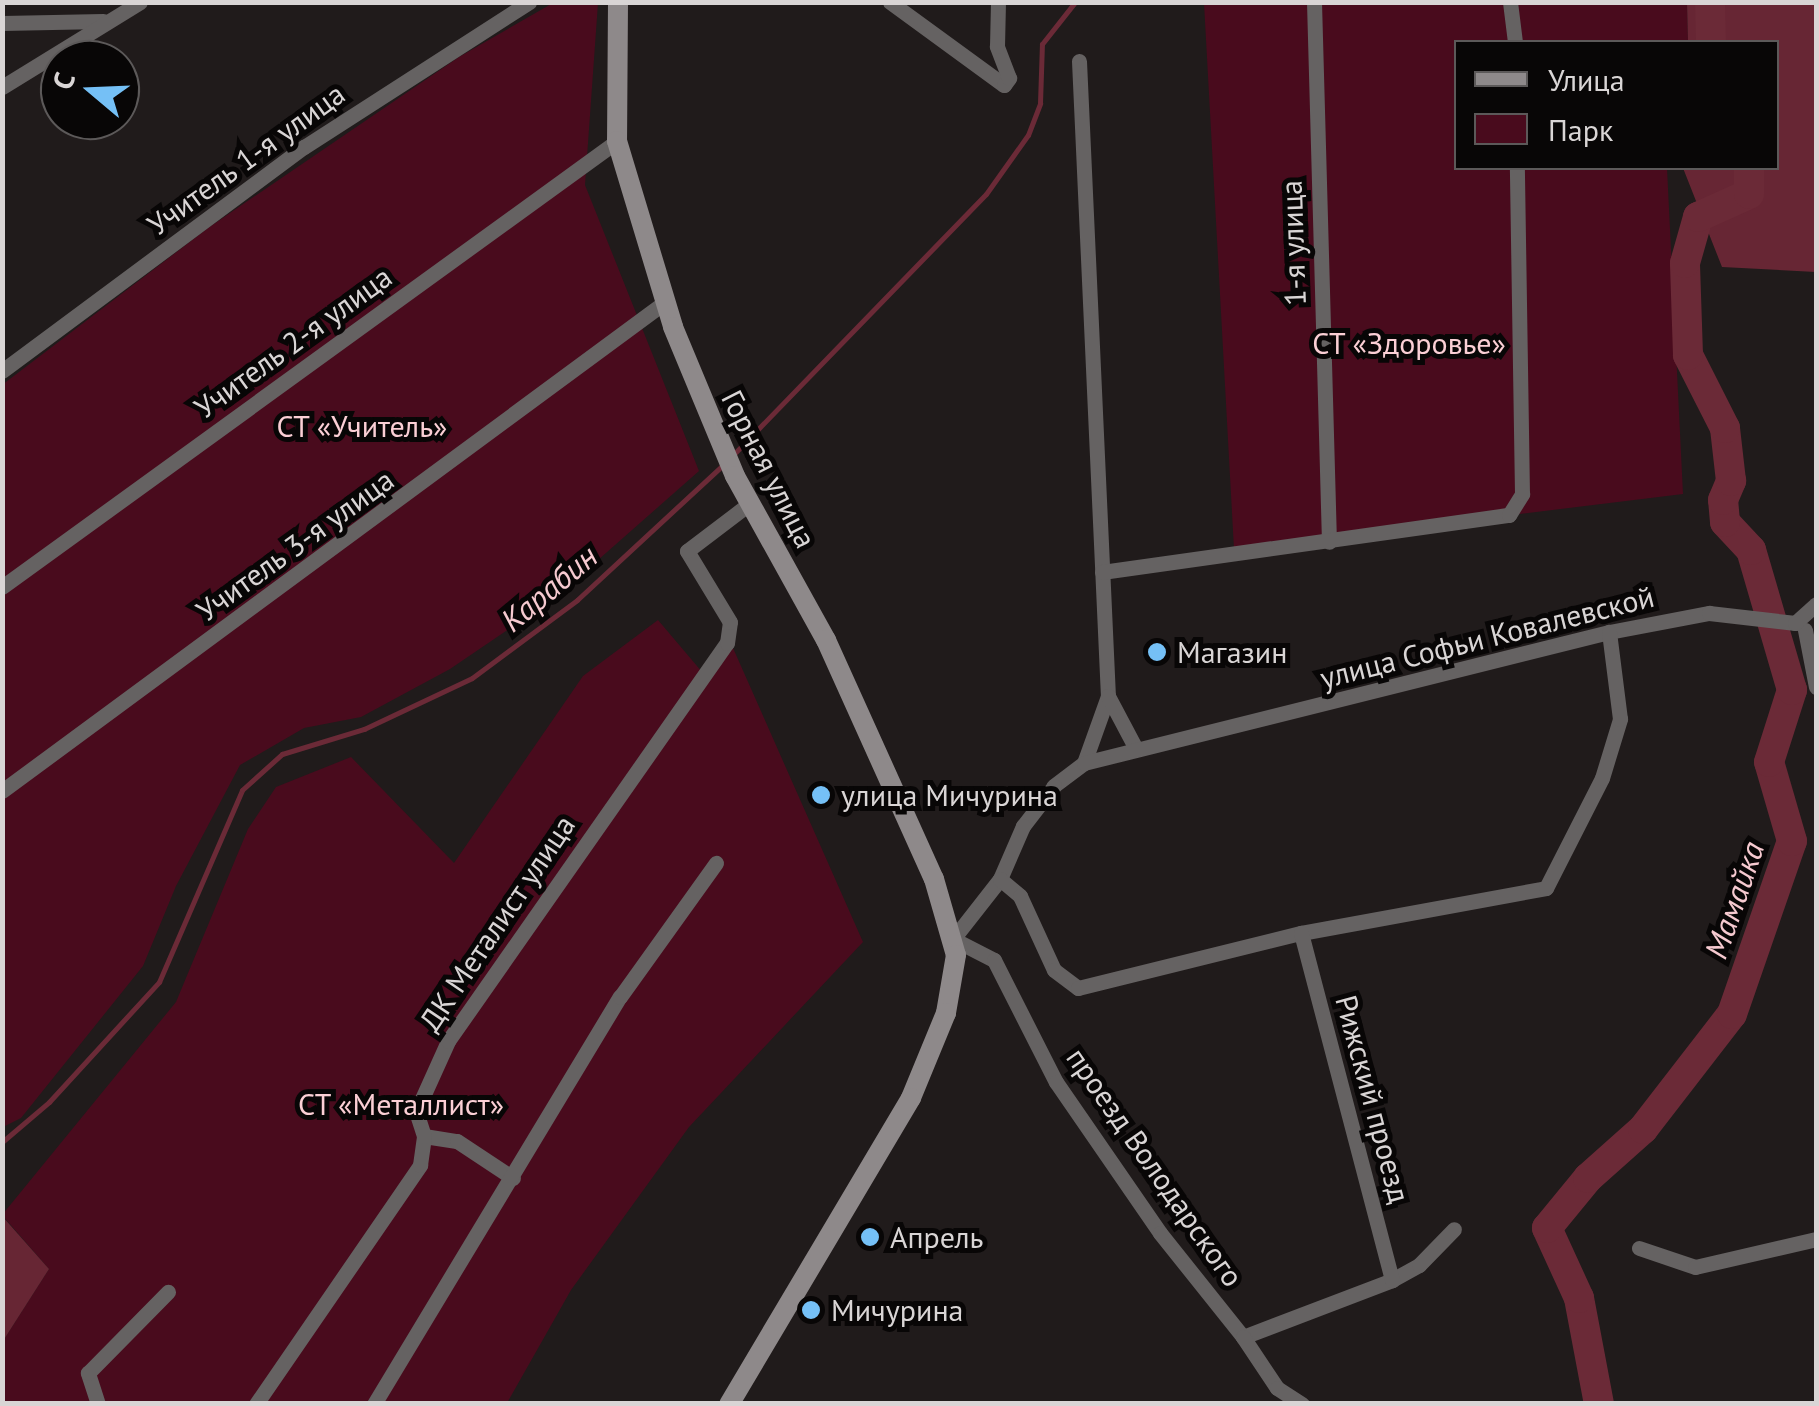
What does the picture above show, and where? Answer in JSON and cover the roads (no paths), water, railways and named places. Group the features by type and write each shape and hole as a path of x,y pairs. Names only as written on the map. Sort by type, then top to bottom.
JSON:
{"street":[{"path":"2,87 140,2"},
{"name":"Учитель 1-я улица","path":"2,371 304,147 528,2"},
{"name":"Горная улица","path":"618,2 617,141 673,327 735,476 826,640 934,879 953,939"},
{"path":"890,2 970,66 1004,85 1009,78 997,46 998,2"},
{"name":"1-я улица","path":"1314,2 1329,542"},
{"path":"1510,2 1515,40"},
{"path":"2,23 106,21"},
{"path":"970,66 997,46"},
{"path":"729,1404 911,1098 950,999 953,939 1000,879 1023,826 1054,786 1084,762 1108,696 1080,61"},
{"name":"Учитель 2-я улица","path":"2,587 617,141"},
{"path":"1102,572 1509,516 1522,494 1517,170"},
{"name":"Учитель 3-я улица","path":"2,791 665,302"},
{"name":"ДК Металист улица","path":"256,1404 420,1165 424,1136 416,1112 448,1041 727,643 730,622 686,551 749,504"},
{"path":"1816,604 1800,626 1816,687"},
{"name":"улица Софьи Ковалевской","path":"1084,762 1135,746 1367,696 1609,632 1742,612 1800,626"},
{"path":"1000,879 1020,896 1054,970 1078,988 1302,933 1546,888 1595,794 1620,720 1609,632"},
{"path":"1108,696 1135,746"},
{"path":"374,1404 620,997 716,862"},
{"name":"Рижский проезд","path":"1302,933 1392,1280"},
{"name":"проезд Володарского","path":"953,939 994,960 1056,1082 1160,1232 1243,1336 1277,1388 1302,1404"},
{"path":"424,1136 457,1141 513,1178"},
{"path":"1243,1336 1392,1280 1419,1264 1454,1229"},
{"path":"1639,1248 1695,1266 1816,1239"},
{"path":"98,1404 88,1374 168,1292"}],"waterway":[{"path":"731,457 986,194 1028,135 1040,103 1042,44 1075,2"},
{"name":"Мамайка","path":"1710,2 1711,40"},
{"name":"Мамайка","path":"1599,1404 1579,1298 1547,1228 1588,1178 1643,1129 1732,1014 1792,841 1769,762 1792,690 1751,550 1725,522 1723,500 1731,481 1725,428 1688,355 1685,263 1698,217 1749,194 1749,170"},
{"name":"Карабин","path":"2,1142 49,1102 159,982 242,790 282,754 364,729 472,678 577,600 723,465"}],"place":[{"name":"Магазин","path":"1157,652"},
{"name":"улица Мичурина","path":"821,795"},
{"name":"Апрель","path":"870,1237"},
{"name":"Мичурина","path":"811,1310"}],"park label":[{"name":"СТ «Здоровье»","path":"1409,343"},
{"name":"СТ «Учитель»","path":"362,426"},
{"name":"СТ «Металлист»","path":"401,1104"}]}
